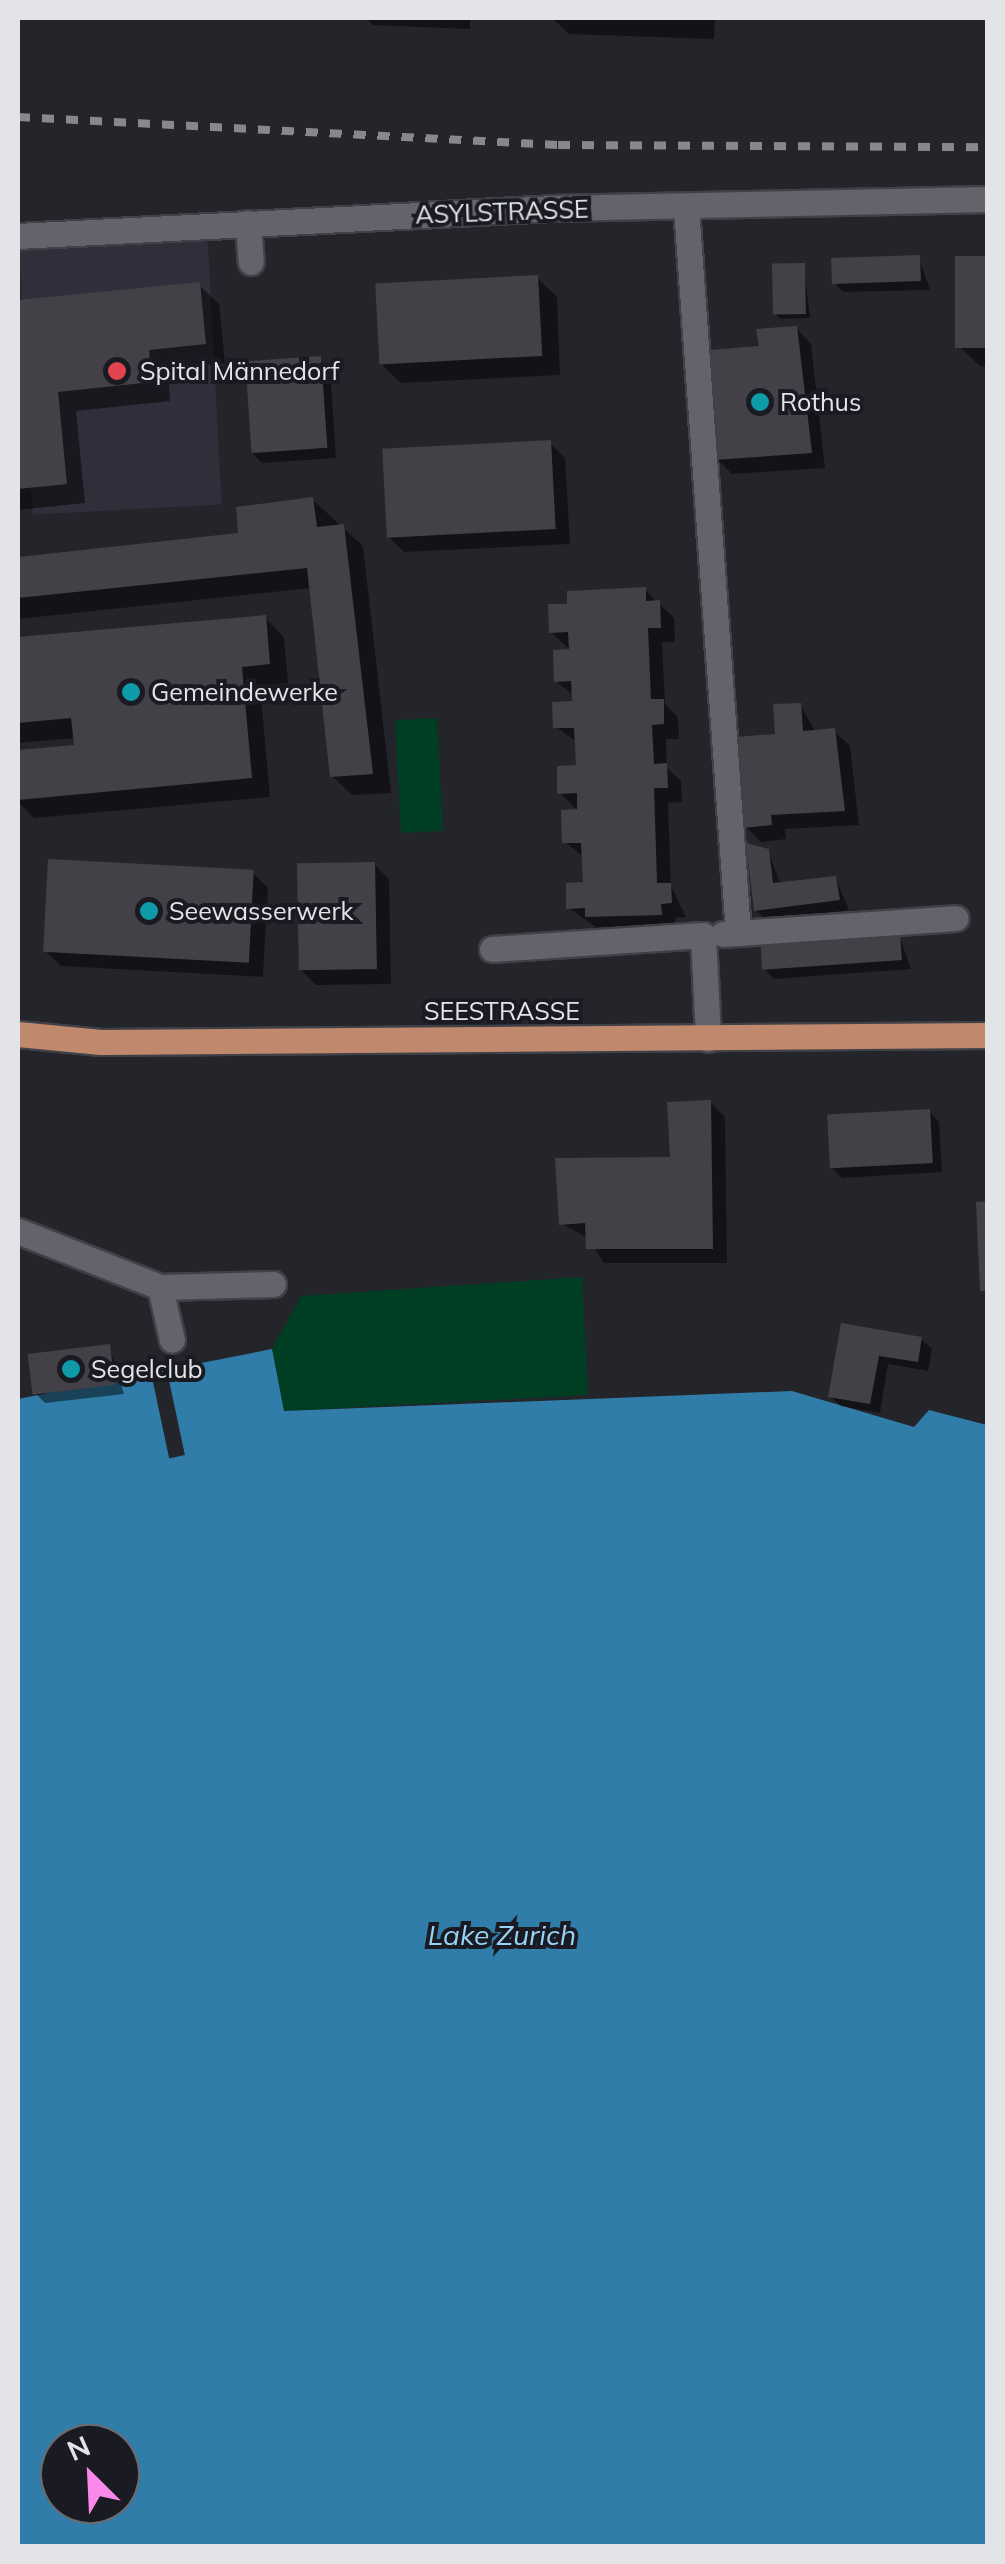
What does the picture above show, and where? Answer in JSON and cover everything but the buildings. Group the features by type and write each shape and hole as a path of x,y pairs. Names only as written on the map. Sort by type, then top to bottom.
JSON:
{"main road":[{"name":"SEESTRASSE","path":"18,1034 101,1042 988,1036"}],"street":[{"name":"ASYLSTRASSE","path":"18,236 248,223 988,198"},
{"path":"686,207 738,933"},
{"path":"248,223 251,262"},
{"path":"492,949 955,918"},
{"path":"703,935 708,1039"},
{"path":"18,1231 160,1287 273,1284"},
{"path":"160,1287 172,1340"}],"shaded area":[{"name":"Spital Männedorf","path":"207,226 222,505 33,515 18,236"}],"green space":[{"path":"437,718 443,831 401,833 395,720"},
{"path":"582,1277 588,1395 284,1411 272,1349 301,1296"}],"water":[{"name":"Lake Zurich","path":"272,1349 284,1411 792,1391 914,1427 929,1410 987,1425 987,2546 18,2546 18,1399"}],"pier":[{"path":"167,1371 185,1455 169,1458 151,1374"}],"railway":[{"path":"18,117 558,145 988,147"}],"place":[{"name":"Spital Männedorf","path":"117,371"},
{"name":"Rothus","path":"760,402"},
{"name":"Gemeindewerke","path":"131,692"},
{"name":"Seewasserwerk","path":"149,911"},
{"name":"Segelclub","path":"71,1369"}]}
